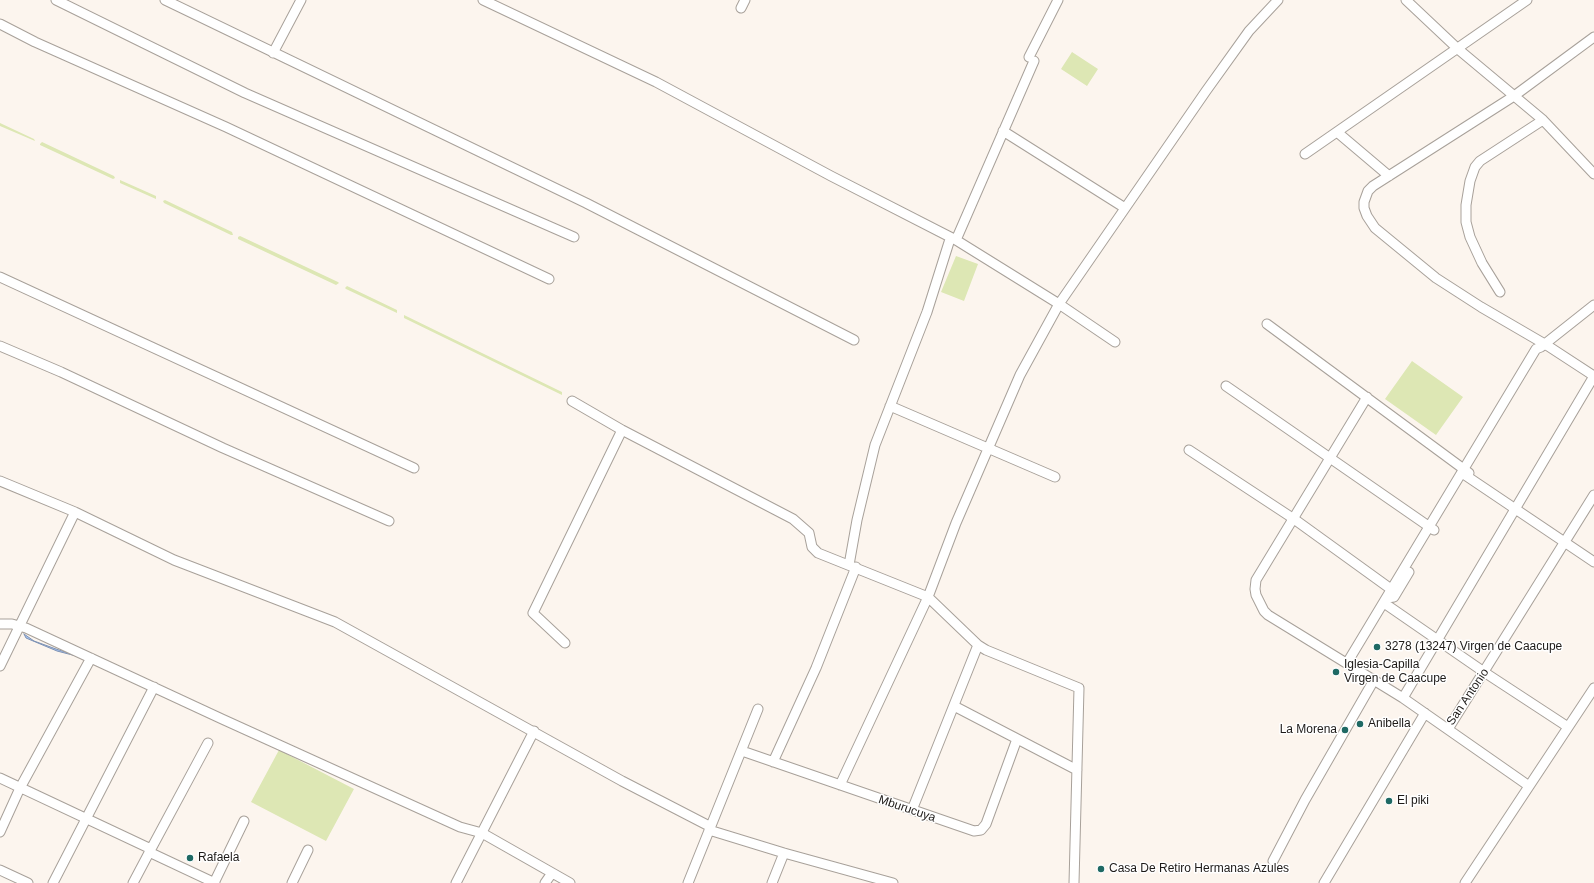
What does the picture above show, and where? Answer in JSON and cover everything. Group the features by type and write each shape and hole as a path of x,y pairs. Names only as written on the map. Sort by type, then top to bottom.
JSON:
{"street":[{"path":"56,0 252,96 574,237"},
{"path":"165,0 586,203 854,340"},
{"path":"273,53 301,0"},
{"path":"483,0 656,82 953,240 1059,304 1115,342"},
{"path":"773,762 816,668 852,566 857,520 875,445 927,312 953,240 1003,132 1031,59 1058,0"},
{"path":"840,785 928,597 956,523 1020,375 1059,304 1249,31 1278,0"},
{"path":"1406,0 1458,49 1543,120 1594,174"},
{"path":"1305,154 1527,0"},
{"path":"0,24 35,42 226,127 549,279"},
{"path":"1402,698 1438,640 1594,376 1436,278 1375,228 1364,208 1365,197 1373,186 1514,96 1594,37"},
{"path":"1500,292 1482,263 1470,237 1466,222 1466,205 1470,181 1475,167 1480,161 1543,120"},
{"path":"1003,132 1125,208"},
{"path":"1337,132 1389,176"},
{"path":"0,277 414,468"},
{"path":"1347,663 1385,600 1394,591 1465,473 1545,346 1594,305"},
{"path":"1267,324 1367,397 1465,473 1515,509 1594,562"},
{"path":"0,346 61,372 223,448 389,521"},
{"path":"1226,386 1432,528"},
{"name":"San Antonio","path":"1367,397 1256,580 1256,595 1264,611 1268,615 1374,680 1448,729 1594,495"},
{"path":"572,401 622,430 793,519 809,533 813,548 818,553 928,597 978,645 986,650 1079,688 1074,883"},
{"path":"890,406 1055,478"},
{"path":"565,643 533,613 622,430"},
{"path":"1189,450 1294,519 1394,591"},
{"path":"0,481 75,512 174,560 335,622 710,829 784,853 893,883"},
{"path":"0,666 75,512"},
{"path":"1385,600 1484,672 1568,727"},
{"path":"0,624 20,625 460,827 482,833 570,883"},
{"path":"912,810 978,645"},
{"path":"0,832 20,788 91,658"},
{"path":"1273,861 1304,800 1374,680"},
{"path":"53,883 154,687"},
{"path":"1465,883 1594,688"},
{"path":"954,706 1077,770"},
{"path":"688,883 758,709"},
{"path":"1324,883 1425,713"},
{"path":"1448,729 1529,786"},
{"path":"459,882 534,731"},
{"name":"Mburucuya","path":"742,751 968,830 982,830 986,824 1017,739"},
{"path":"134,883 150,850 208,743"},
{"path":"0,778 87,819 214,883 244,821"},
{"path":"292,883 308,850"},
{"path":"772,883 784,853"},
{"path":"0,870 28,883"},
{"path":"545,883 552,873"}],"green space":[{"path":"1072,52 1098,69 1087,86 1061,69"},
{"path":"0,123 34,139 35,141 0,126"},
{"path":"42,142 114,176 115,178 113,179 40,145"},
{"path":"120,180 156,196 156,199 120,183"},
{"path":"165,200 232,232 233,235 164,203 163,201"},
{"path":"240,236 339,283 336,285 238,239"},
{"path":"956,256 978,264 964,301 941,292"},
{"path":"347,286 397,310 397,313 346,289 345,288"},
{"path":"404,315 562,392 562,395 404,318"},
{"path":"1412,361 1463,397 1436,435 1385,399"},
{"path":"279,750 354,789 326,841 251,802"}],"water":[{"path":"24,634 34,641 84,658 57,651 26,638"}],"place":[{"name":"3278 (13247) Virgen de Caacupe","path":"1377,647"},
{"name":"Iglesia-Capilla Virgen de Caacupe","path":"1336,672"},
{"name":"Anibella","path":"1360,724"},
{"name":"La Morena","path":"1345,730"},
{"name":"El piki","path":"1389,801"},
{"name":"Rafaela","path":"190,858"},
{"name":"Casa De Retiro Hermanas Azules","path":"1101,869"}]}
